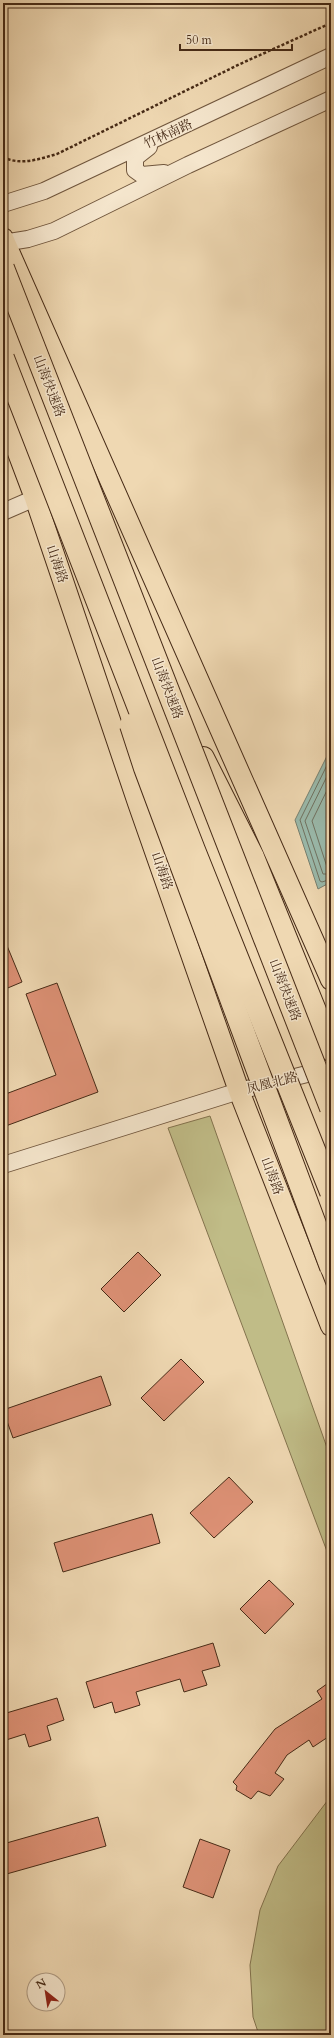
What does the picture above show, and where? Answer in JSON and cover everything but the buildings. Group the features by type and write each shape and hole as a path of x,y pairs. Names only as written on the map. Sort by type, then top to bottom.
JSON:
{"highway":[{"name":"山海快速路","path":"3,268 331,1108"},
{"path":"3,358 194,850 331,1192"},
{"path":"47,470 145,768 331,1267"},
{"path":"164,681 253,857 331,1051"}],"main road":[{"path":"4,241 331,980"},
{"name":"山海路","path":"3,413 35,498 138,803 239,1091 331,1326"}],"street":[{"name":"竹林南路","path":"3,204 44,191 331,56"},
{"path":"4,241 54,231 188,165 331,99"},
{"path":"176,130 143,151 135,158 135,170 142,175 152,175 168,172 188,165"},
{"path":"3,512 35,498"},
{"name":"凤凰北路","path":"239,1091 331,1051"},
{"name":"凤凰北路","path":"239,1091 331,1068"},
{"path":"4,1165 239,1091"}],"path":[{"path":"3,157 8,160 29,162 57,154 226,71 331,23"}],"shaded area":[{"path":"210,1116 331,1459 331,1562 168,1128"},
{"path":"331,1796 331,2035 259,2035 253,2017 250,1965 260,1910 278,1866"}],"water":[{"path":"331,748 331,882 318,889 295,820"}]}
